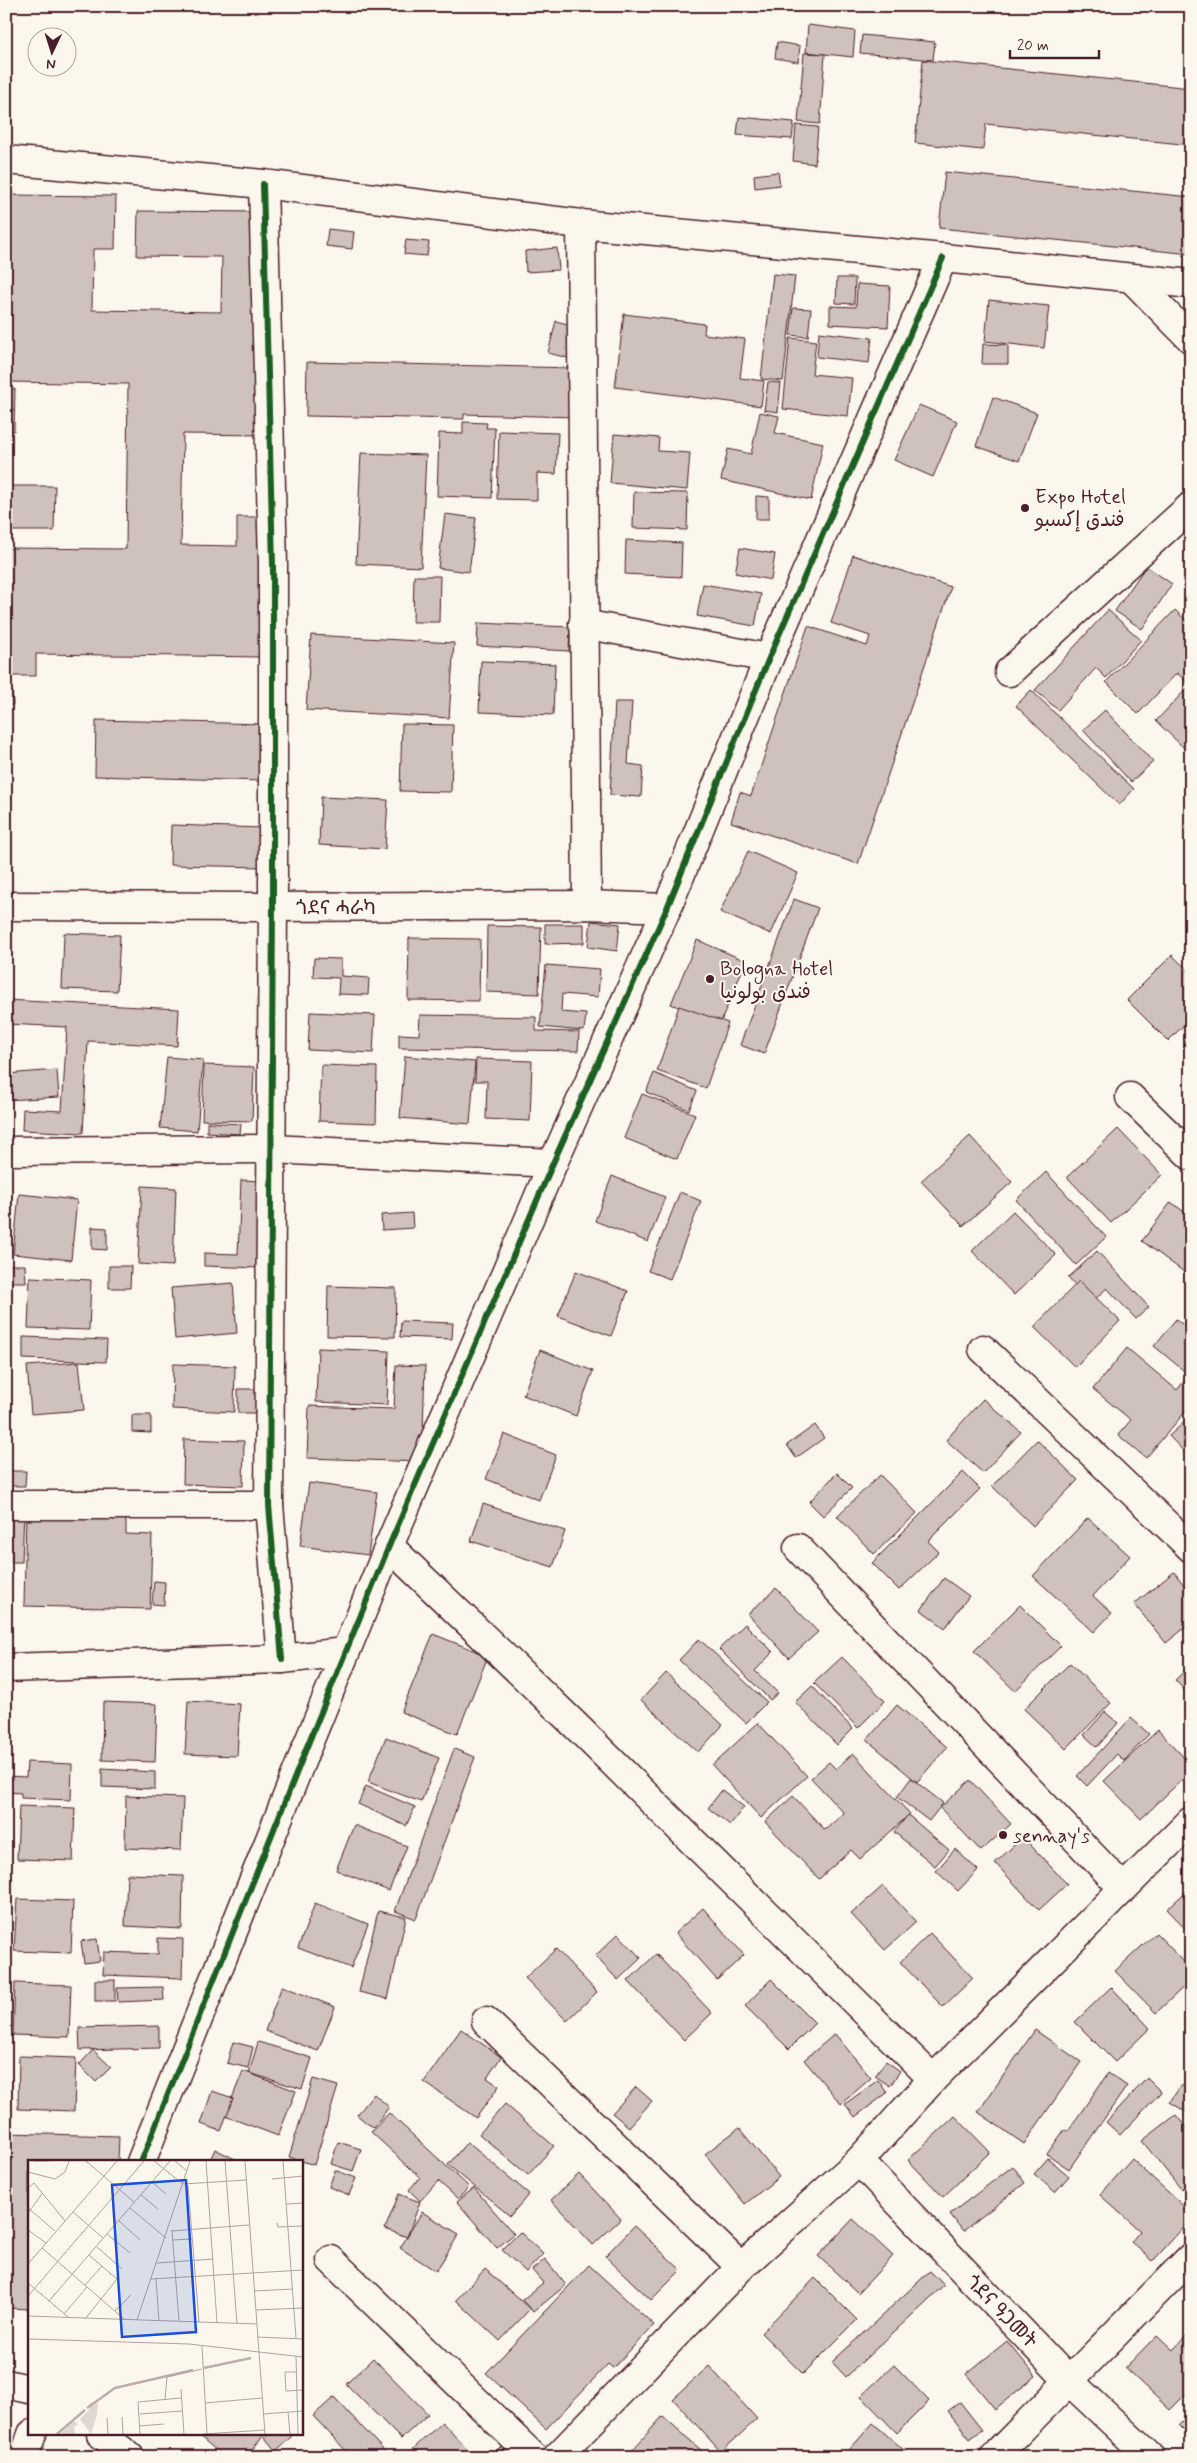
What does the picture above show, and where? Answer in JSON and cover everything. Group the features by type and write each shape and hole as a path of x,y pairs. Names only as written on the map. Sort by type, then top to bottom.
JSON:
{"street":[{"path":"6,160 263,184 581,224 943,258 1191,284"},
{"path":"263,184 273,564 274,907 269,1505 282,1659"},
{"path":"581,224 583,624 587,905"},
{"path":"143,2160 389,1546 553,1163 666,908 769,658 943,258"},
{"path":"1132,279 1191,339"},
{"path":"1009,672 1191,506"},
{"path":"583,624 769,658"},
{"name":"ጎደና ሓራካ","path":"6,906 587,905 666,908"},
{"path":"1130,1097 1191,1156"},
{"path":"6,1151 272,1149 553,1163"},
{"path":"983,1349 1191,1548"},
{"path":"6,1504 269,1505"},
{"path":"389,1546 581,1731 934,2079"},
{"path":"798,1548 1123,1888"},
{"path":"6,1668 282,1659 345,1652"},
{"path":"557,2457 741,2267 858,2161 934,2079 1191,1821"},
{"path":"486,2021 741,2267"},
{"name":"ጎደና ዓጋመት","path":"858,2161 1068,2380 1150,2457"},
{"path":"994,2457 1191,2257"},
{"path":"331,2260 534,2457"},
{"path":"6,2384 28,2389"},
{"path":"24,2457 31,2436"},
{"path":"104,2436 130,2457"}],"building":[{"path":"808,25 855,31 853,57 806,52"},
{"path":"862,35 935,42 933,60 860,53"},
{"path":"777,42 800,46 798,62 775,58"},
{"path":"804,53 825,54 820,124 798,122"},
{"path":"923,60 1191,88 1191,145 986,124 983,150 915,143"},
{"path":"739,117 794,122 792,139 737,135"},
{"path":"796,125 818,127 815,164 793,161"},
{"path":"778,172 780,185 755,188 754,175"},
{"path":"945,172 1191,197 1191,254 939,228"},
{"path":"6,195 116,196 115,249 93,249 92,310 221,312 222,257 137,256 138,211 265,212 263,435 183,434 181,545 237,546 237,517 265,517 263,657 36,654 36,676 6,676 6,548 126,549 128,384 6,382"},
{"path":"328,229 354,232 352,249 326,246"},
{"path":"406,240 429,242 427,256 404,254"},
{"path":"557,248 559,270 526,272 525,251"},
{"path":"773,274 795,276 783,381 761,379"},
{"path":"837,278 855,278 854,304 836,303"},
{"path":"857,284 890,286 888,327 830,324 830,306 856,307"},
{"path":"989,300 1049,306 1044,348 985,341"},
{"path":"793,308 811,309 808,337 790,335"},
{"path":"624,314 705,324 704,334 745,339 740,378 764,381 761,406 615,387"},
{"path":"556,321 575,326 568,358 548,353"},
{"path":"819,332 872,338 869,363 817,357"},
{"path":"790,338 816,341 812,374 852,378 848,416 783,409"},
{"path":"983,344 1008,345 1008,364 982,364"},
{"path":"307,362 576,368 575,417 464,414 464,419 306,416"},
{"path":"768,382 781,383 778,412 764,410"},
{"path":"6,389 15,389 14,431 6,430"},
{"path":"993,397 1037,413 1019,461 976,446"},
{"path":"919,405 957,421 933,477 894,460"},
{"path":"760,412 779,416 775,433 823,443 811,500 721,480 728,449 751,454"},
{"path":"463,422 487,423 486,428 495,428 492,498 437,496 439,433 463,434"},
{"path":"499,431 558,433 556,474 537,473 537,500 497,499"},
{"path":"614,434 659,438 658,451 690,453 687,490 610,483"},
{"path":"361,453 426,455 421,567 356,564"},
{"path":"6,486 55,486 54,531 6,531"},
{"path":"634,492 688,493 687,530 633,528"},
{"path":"756,496 769,497 769,519 756,519"},
{"path":"445,514 476,518 469,572 438,568"},
{"path":"626,540 682,543 681,577 625,574"},
{"path":"740,548 775,554 771,580 735,573"},
{"path":"853,555 951,587 858,864 731,822 740,792 751,796 808,626 867,646 870,636 831,623"},
{"path":"1146,566 1172,584 1142,629 1115,611"},
{"path":"414,576 440,576 439,622 413,622"},
{"path":"703,584 761,594 755,626 697,616"},
{"path":"1108,610 1141,640 1106,678 1096,668 1058,710 1035,690"},
{"path":"1175,610 1191,625 1191,743 1185,749 1156,721 1190,685 1177,673 1138,714 1106,682"},
{"path":"478,623 570,627 569,651 477,646"},
{"path":"311,635 454,643 449,718 306,710"},
{"path":"481,661 555,664 553,715 479,712"},
{"path":"1031,690 1134,789 1119,805 1016,706"},
{"path":"6,691 12,691 13,705 6,705"},
{"path":"615,702 632,702 628,764 643,766 641,797 610,795"},
{"path":"1105,710 1153,762 1131,782 1083,730"},
{"path":"96,720 265,724 263,781 95,776"},
{"path":"402,724 453,725 451,792 400,791"},
{"path":"321,797 388,800 385,849 319,845"},
{"path":"171,825 263,828 262,867 170,865"},
{"path":"748,851 798,873 771,934 720,912"},
{"path":"794,899 818,908 764,1054 740,1045"},
{"path":"591,921 620,924 617,951 588,947"},
{"path":"545,924 584,924 584,943 545,944"},
{"path":"487,926 541,927 539,994 486,992"},
{"path":"64,933 120,935 117,991 62,989"},
{"path":"409,938 480,939 479,1001 408,1000"},
{"path":"697,940 746,961 720,1024 671,1004"},
{"path":"1172,955 1191,973 1191,1018 1168,1041 1127,1000"},
{"path":"314,958 341,959 341,976 369,978 368,995 338,994 339,978 313,977"},
{"path":"546,965 600,969 598,997 562,994 561,1012 586,1014 584,1031 540,1027"},
{"path":"6,1000 179,1009 177,1046 88,1041 83,1133 22,1130 23,1109 62,1111 67,1027 6,1024"},
{"path":"679,1006 728,1023 706,1088 657,1071"},
{"path":"310,1012 375,1015 373,1053 308,1050"},
{"path":"420,1015 536,1017 536,1031 579,1032 578,1051 399,1048 399,1034 419,1035"},
{"path":"405,1056 475,1062 470,1124 400,1118"},
{"path":"167,1057 203,1060 197,1131 160,1128"},
{"path":"476,1059 532,1061 530,1121 486,1119 487,1081 475,1081"},
{"path":"204,1065 254,1067 252,1121 202,1120"},
{"path":"321,1065 377,1067 376,1123 319,1121"},
{"path":"57,1070 59,1097 6,1100 6,1074"},
{"path":"654,1073 697,1091 689,1110 646,1092"},
{"path":"642,1094 695,1114 677,1159 624,1138"},
{"path":"207,1122 241,1124 240,1134 207,1132"},
{"path":"1118,1129 1162,1175 1111,1223 1067,1177"},
{"path":"970,1136 1012,1182 963,1226 921,1181"},
{"path":"1046,1172 1106,1237 1076,1265 1016,1200"},
{"path":"612,1176 665,1197 648,1242 595,1221"},
{"path":"241,1180 263,1181 259,1268 204,1266 204,1253 238,1254"},
{"path":"142,1186 176,1188 173,1266 138,1264"},
{"path":"680,1192 701,1201 670,1279 648,1271"},
{"path":"19,1194 77,1200 71,1260 13,1254"},
{"path":"1171,1202 1191,1217 1191,1271 1188,1275 1142,1241"},
{"path":"1013,1211 1056,1255 1014,1295 972,1251"},
{"path":"412,1213 413,1228 382,1230 381,1215"},
{"path":"92,1227 107,1228 107,1250 92,1249"},
{"path":"1097,1251 1149,1307 1136,1319 1107,1288 1091,1303 1068,1278"},
{"path":"6,1265 25,1265 26,1282 6,1282"},
{"path":"109,1266 131,1266 130,1288 109,1288"},
{"path":"576,1271 628,1291 611,1336 558,1316"},
{"path":"30,1277 91,1280 89,1330 28,1328"},
{"path":"1079,1281 1120,1321 1075,1367 1034,1327"},
{"path":"233,1283 237,1333 175,1339 171,1288"},
{"path":"328,1286 396,1288 395,1337 327,1336"},
{"path":"1176,1319 1191,1331 1191,1405 1146,1458 1118,1435 1131,1420 1093,1389 1127,1348 1177,1390 1189,1375 1154,1346"},
{"path":"401,1321 453,1323 452,1339 400,1337"},
{"path":"23,1337 107,1340 106,1362 23,1359"},
{"path":"318,1348 389,1351 387,1405 316,1402"},
{"path":"540,1350 593,1371 576,1416 523,1395"},
{"path":"79,1362 84,1410 31,1414 27,1366"},
{"path":"173,1364 235,1366 234,1412 172,1409"},
{"path":"396,1365 425,1366 422,1462 307,1458 309,1406 394,1409"},
{"path":"238,1389 256,1389 256,1413 238,1413"},
{"path":"983,1399 1021,1432 983,1473 946,1440"},
{"path":"132,1415 151,1415 151,1433 132,1432"},
{"path":"1191,1416 1191,1459 1169,1436"},
{"path":"815,1425 824,1438 796,1458 787,1445"},
{"path":"504,1434 556,1455 539,1500 486,1479"},
{"path":"184,1439 244,1441 243,1486 183,1484"},
{"path":"1037,1440 1078,1480 1033,1526 992,1486"},
{"path":"6,1471 26,1471 25,1486 6,1486"},
{"path":"963,1472 980,1489 928,1541 939,1552 899,1590 872,1563"},
{"path":"837,1473 852,1488 823,1516 809,1502"},
{"path":"880,1475 917,1513 874,1554 837,1516"},
{"path":"309,1483 377,1492 368,1555 300,1546"},
{"path":"483,1504 565,1531 553,1567 471,1541"},
{"path":"6,1511 24,1512 22,1562 6,1562"},
{"path":"26,1512 126,1515 126,1534 152,1535 150,1609 24,1606"},
{"path":"1088,1518 1130,1556 1093,1596 1112,1613 1094,1632 1033,1576"},
{"path":"1174,1572 1191,1594 1191,1623 1166,1643 1134,1604"},
{"path":"944,1578 969,1596 945,1628 921,1610"},
{"path":"154,1581 165,1582 164,1605 152,1604"},
{"path":"776,1588 818,1632 789,1658 748,1614"},
{"path":"1020,1605 1061,1646 1015,1691 974,1651"},
{"path":"745,1624 773,1652 755,1671 778,1693 770,1700 719,1649"},
{"path":"433,1634 488,1656 457,1734 401,1712"},
{"path":"699,1639 767,1702 746,1723 679,1660"},
{"path":"842,1657 885,1701 858,1728 814,1683"},
{"path":"1070,1663 1111,1703 1066,1749 1024,1709"},
{"path":"1191,1665 1191,1697 1175,1680"},
{"path":"666,1673 723,1725 698,1752 641,1700"},
{"path":"812,1686 853,1729 837,1745 795,1702"},
{"path":"6,1692 10,1692 6,1734"},
{"path":"188,1701 240,1704 237,1756 185,1754"},
{"path":"103,1702 157,1704 155,1762 102,1760"},
{"path":"897,1705 947,1747 917,1782 867,1740"},
{"path":"1105,1712 1118,1723 1097,1747 1084,1735"},
{"path":"1131,1718 1149,1734 1124,1761 1117,1754 1087,1786 1077,1776"},
{"path":"758,1723 807,1776 761,1818 712,1765"},
{"path":"1158,1730 1191,1765 1191,1771 1141,1819 1104,1781"},
{"path":"386,1737 439,1758 421,1802 368,1782"},
{"path":"454,1749 475,1757 416,1919 395,1911"},
{"path":"853,1753 910,1814 860,1859 851,1850 819,1879 765,1822 793,1796 825,1830 844,1813 811,1778 829,1762 836,1769"},
{"path":"27,1762 72,1764 71,1800 21,1798 21,1793 6,1792 6,1776 26,1777"},
{"path":"102,1769 155,1772 155,1789 102,1787"},
{"path":"911,1778 943,1803 929,1821 897,1797"},
{"path":"970,1780 1011,1824 981,1851 940,1808"},
{"path":"366,1786 415,1807 406,1826 358,1804"},
{"path":"722,1790 744,1807 730,1825 708,1808"},
{"path":"126,1796 183,1798 181,1850 125,1848"},
{"path":"19,1806 75,1808 73,1861 17,1859"},
{"path":"908,1815 949,1850 935,1866 894,1832"},
{"path":"354,1825 407,1846 389,1891 336,1870"},
{"path":"1023,1837 1067,1884 1039,1910 995,1863"},
{"path":"955,1849 978,1870 958,1891 936,1871"},
{"path":"127,1874 183,1876 182,1929 125,1926"},
{"path":"883,1886 916,1922 885,1950 851,1914"},
{"path":"1191,1887 1191,1934 1167,1909"},
{"path":"17,1899 73,1901 71,1953 14,1951"},
{"path":"315,1903 368,1924 351,1968 298,1948"},
{"path":"703,1908 744,1955 717,1980 675,1933"},
{"path":"378,1911 406,1917 388,1999 359,1992"},
{"path":"930,1933 973,1978 943,2007 900,1962"},
{"path":"1156,1933 1191,1969 1191,1980 1156,2013 1115,1971"},
{"path":"618,1934 641,1958 618,1980 595,1956"},
{"path":"158,1938 183,1939 182,1978 103,1975 104,1952 158,1954"},
{"path":"97,1939 100,1961 84,1963 81,1941"},
{"path":"556,1949 597,1992 567,2021 525,1978"},
{"path":"656,1954 712,2013 684,2040 628,1981"},
{"path":"771,1979 815,2023 789,2049 745,2006"},
{"path":"95,1980 115,1980 115,2001 95,2001"},
{"path":"15,1983 71,1985 69,2037 13,2035"},
{"path":"282,1986 335,2007 318,2051 265,2031"},
{"path":"163,1987 164,2000 118,2002 117,1988"},
{"path":"1111,1987 1150,2028 1115,2062 1075,2022"},
{"path":"159,2026 159,2048 80,2050 79,2028"},
{"path":"461,2029 501,2057 487,2078 499,2086 476,2118 424,2082"},
{"path":"1035,2030 1081,2062 1024,2144 978,2112"},
{"path":"835,2034 871,2078 841,2104 804,2060"},
{"path":"233,2042 253,2047 248,2068 227,2063"},
{"path":"258,2042 312,2058 302,2089 249,2073"},
{"path":"93,2050 111,2067 96,2082 79,2065"},
{"path":"19,2056 76,2058 74,2111 18,2109"},
{"path":"886,2061 900,2071 890,2086 875,2076"},
{"path":"243,2071 296,2091 278,2136 225,2116"},
{"path":"1108,2073 1127,2086 1069,2169 1047,2154 1065,2129 1068,2131"},
{"path":"1147,2078 1161,2092 1120,2135 1106,2122"},
{"path":"313,2079 338,2086 314,2165 289,2157"},
{"path":"878,2080 887,2093 855,2117 845,2104"},
{"path":"1181,2085 1191,2091 1191,2115 1170,2102"},
{"path":"636,2087 652,2101 629,2127 612,2113"},
{"path":"212,2091 233,2098 221,2131 201,2124"},
{"path":"374,2094 389,2107 373,2128 357,2115"},
{"path":"505,2104 554,2146 528,2175 479,2134"},
{"path":"389,2113 469,2187 458,2199 438,2181 420,2201 409,2190 420,2177 371,2132"},
{"path":"1176,2115 1191,2134 1191,2182 1181,2189 1142,2141"},
{"path":"955,2116 990,2152 943,2197 908,2160"},
{"path":"739,2128 779,2177 745,2204 705,2154"},
{"path":"6,2133 119,2136 118,2160 28,2160 28,2309 6,2308"},
{"path":"338,2142 361,2149 353,2171 331,2164"},
{"path":"467,2142 529,2194 510,2216 448,2165"},
{"path":"215,2149 237,2160 210,2160"},
{"path":"1048,2158 1069,2176 1055,2192 1034,2174"},
{"path":"1132,2159 1191,2213 1191,2219 1153,2261 1131,2242 1140,2231 1100,2195"},
{"path":"1013,2166 1025,2183 963,2231 950,2214"},
{"path":"335,2170 356,2178 349,2195 329,2187"},
{"path":"579,2174 621,2219 593,2245 551,2200"},
{"path":"474,2188 514,2234 497,2248 457,2202"},
{"path":"399,2194 420,2202 407,2237 385,2229"},
{"path":"422,2212 459,2234 436,2271 400,2248"},
{"path":"853,2219 893,2256 858,2293 818,2256"},
{"path":"634,2226 681,2270 651,2300 605,2256"},
{"path":"520,2232 543,2254 526,2272 502,2250"},
{"path":"545,2259 566,2285 533,2312 522,2300 543,2283 532,2270"},
{"path":"589,2265 654,2325 613,2368 608,2364 546,2429 486,2373"},
{"path":"485,2269 530,2309 500,2341 456,2300"},
{"path":"930,2271 944,2285 846,2377 832,2362"},
{"path":"815,2278 857,2320 803,2374 761,2333"},
{"path":"1188,2334 1191,2337 1191,2389 1170,2410 1125,2368 1157,2335 1173,2350"},
{"path":"1007,2341 1036,2376 995,2409 966,2374"},
{"path":"373,2358 428,2414 401,2439 346,2384"},
{"path":"894,2365 929,2401 897,2433 861,2396"},
{"path":"709,2366 757,2419 721,2452 673,2399"},
{"path":"334,2397 390,2457 352,2457 313,2416"},
{"path":"960,2402 982,2430 970,2439 948,2411"},
{"path":"1191,2412 1191,2438 1178,2425"},
{"path":"663,2416 702,2451 697,2457 626,2457"},
{"path":"442,2422 474,2457 418,2457 412,2450"},
{"path":"873,2423 912,2457 843,2457"},
{"path":"199,2436 263,2436 246,2457 224,2457"},
{"path":"267,2436 292,2436 276,2451 265,2438"},
{"path":"500,2447 509,2457 490,2457"}],"cycle path":[{"path":"263,184 273,564 269,1505 282,1659"},
{"path":"142,2160 389,1546 553,1163 667,908 769,658 943,258"}],"place":[{"name":"Expo Hotel فندق إكسبو","path":"1025,508"},
{"name":"Bologna Hotel فندق بولونيا","path":"710,979"},
{"name":"sennay's","path":"1003,1835"}]}
